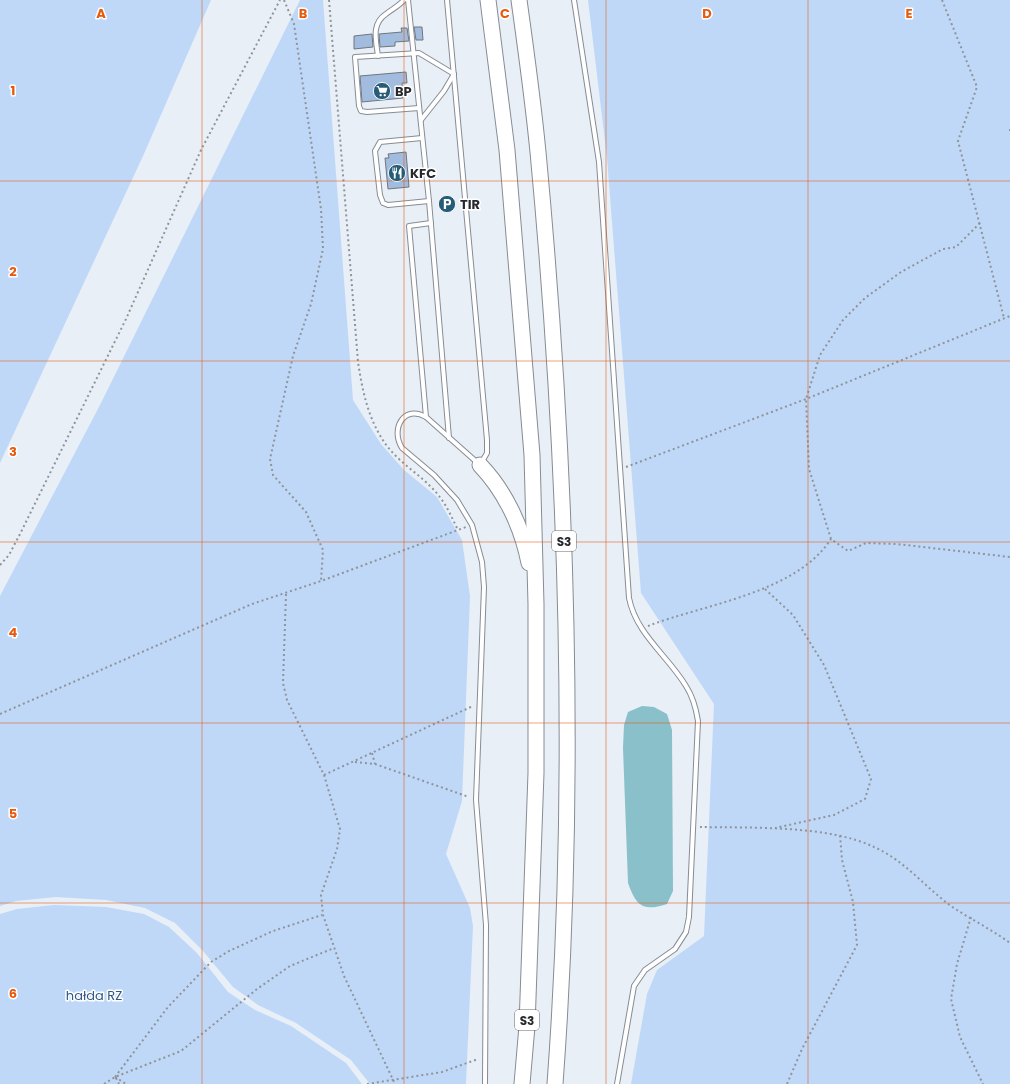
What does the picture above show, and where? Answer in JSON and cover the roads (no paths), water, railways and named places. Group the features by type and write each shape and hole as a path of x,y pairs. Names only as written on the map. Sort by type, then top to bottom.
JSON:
{"highway":[{"name":"S3","path":"488,0 507,150 530,440 536,604 536,781 527,1026 522,1084"},
{"name":"S3","path":"519,0 538,150 562,461 568,775 561,1008 555,1084"},
{"path":"480,465 502,492 515,520 528,558 536,604"}],"lane":[{"path":"378,56 377,22 380,18 404,0"},
{"path":"408,0 429,201 449,439"},
{"path":"447,0 487,440 487,454 480,465 426,417 419,413 413,412 408,414 398,427 397,437 402,448 434,475 457,500 472,525 478,541 484,574 476,800 486,925 485,1084"},
{"path":"574,0 599,162 628,591 631,606 641,629 686,685 694,701 698,731 686,932 675,949 645,970 634,986 617,1084"},
{"path":"419,108 367,112 362,111 359,106 355,57 413,53 423,55 454,74"},
{"path":"420,120 447,87 454,74"},
{"path":"422,138 380,142 375,151 380,195 384,203 388,205 429,201"},
{"path":"426,417 409,226 431,224"}],"place":[{"name":"BP","path":"382,91"},
{"name":"KFC","path":"397,173"},
{"name":"TIR","path":"447,204"}],"park label":[{"name":"hałda RZ","path":"94,995"}]}
